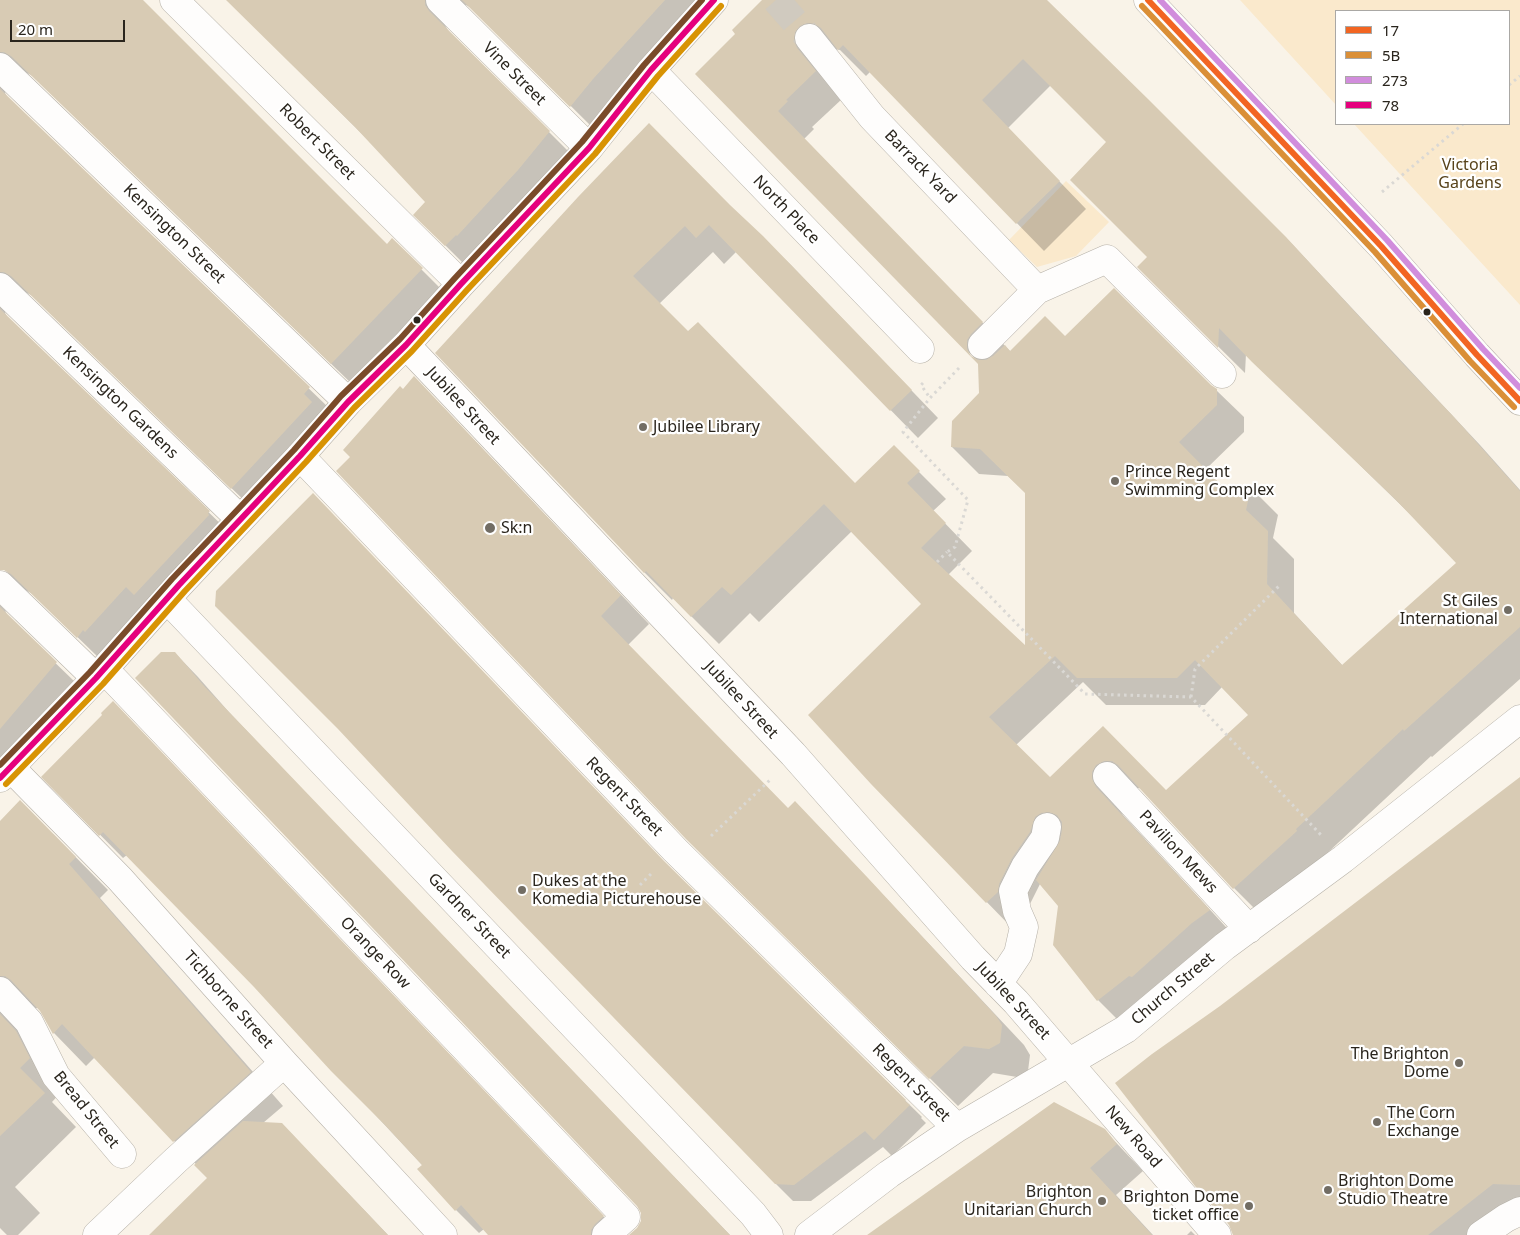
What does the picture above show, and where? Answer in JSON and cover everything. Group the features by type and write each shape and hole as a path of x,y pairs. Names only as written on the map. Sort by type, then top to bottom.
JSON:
{"street":[{"name":"Robert Street","path":"174,0 461,284"},
{"name":"Vine Street","path":"440,0 589,148"},
{"path":"5,773 100,674 348,402 406,345 589,148 651,70 714,0"},
{"path":"1148,0 1381,246 1520,401"},
{"name":"Barrack Yard","path":"809,38 872,117 1037,290"},
{"name":"Kensington Street","path":"0,67 348,402"},
{"name":"North Place","path":"651,70 920,349"},
{"path":"982,345 1037,290 1108,259 1222,374"},
{"name":"Kensington Gardens","path":"0,287 240,519"},
{"name":"Jubilee Street","path":"406,345 793,754 973,958 1016,1002 1069,1062"},
{"name":"Regent Street","path":"300,456 675,850 957,1128"},
{"path":"0,585 100,674"},
{"name":"Gardner Street","path":"167,599 753,1214 769,1235"},
{"name":"Orange Row","path":"100,674 626,1217 606,1235"},
{"name":"Church Street","path":"810,1235 889,1174 957,1128 1126,1029 1225,946 1343,859 1520,719"},
{"name":"Tichborne Street","path":"5,773 120,879 284,1063 443,1235"},
{"name":"Pavilion Mews","path":"1107,776 1249,929"},
{"path":"998,984 1018,954 1024,927 1017,911 1013,891 1025,867 1045,838 1048,827"},
{"name":"Bread Street","path":"0,991 29,1022 56,1076 122,1154"},
{"name":"New Road","path":"1069,1062 1217,1235"},
{"path":"97,1235 176,1160 284,1063"},
{"path":"1480,1235 1520,1211"}],"path":[{"path":"1510,84 1520,76"},
{"path":"1382,192 1462,125"},
{"path":"937,562 955,547 968,500 903,432 930,398 982,345"},
{"path":"921,385 930,398"},
{"path":"947,552 1085,694 1191,697 1343,859"},
{"path":"1191,697 1196,670 1279,586"},
{"path":"718,830 763,788"}],"green space":[{"name":"Victoria Gardens","path":"1240,0 1520,0 1520,305 1355,125 1510,125 1510,10 1335,10 1335,104"},
{"path":"1066,181 1109,222 1076,256 1037,267 1009,240"}],"building":[{"path":"0,0 143,0 387,244 392,238 423,268 331,364 11,56 0,52"},
{"path":"226,0 425,0 425,5 429,11 550,131 518,170 457,236 445,246 413,215 425,202 355,127"},
{"path":"462,0 665,0 570,107"},
{"path":"762,0 1047,0 1286,237 1453,416 1520,491 1520,627 1404,731 1403,729 1296,829 1297,831 1233,889 1118,765 1112,761 1104,761 1096,765 1092,772 1092,779 1096,787 1210,910 1192,923 1132,977 1129,976 1097,1001 1053,945 1058,906 1036,880 1060,841 1062,822 1057,815 1049,812 1041,813 1035,817 1030,832 1012,858 999,884 998,892 986,903 871,784 808,715 921,604 824,504 731,595 722,587 691,617 646,571 644,573 435,353 578,197 649,123 763,236 912,390 890,411 709,225 696,238 685,226 633,276 688,331 698,322 855,483 894,445 920,471 907,483 946,523 921,548 1025,645 1025,493 980,449 951,447 952,421 979,393 978,364 695,74 735,34 732,30","holes":["807,23 815,24 821,28 838,50 843,45 1016,224 1060,181 982,100 1023,59 1106,142 1070,180 1147,257 1137,267 1218,348 1219,328 1396,500 1456,563 1342,665 1267,584 1268,531 1246,510 1251,487 1231,495 1179,442 1217,405 1217,389 1114,288 1065,336 1045,316 1010,351 1005,345 986,360 978,360 971,356 967,349 967,340 983,322 778,111 788,101 786,100 816,71 797,48 794,41 795,32 800,26","1055,656 1077,678 1177,678 1195,660 1248,715 1166,790 1103,726 1050,777 989,717"]},
{"path":"0,89 310,387 304,394 312,402 231,489 11,276 0,272"},
{"path":"0,309 210,511 209,515 134,595 126,587 85,632 83,630 77,638 11,574 0,570"},
{"path":"414,376 621,595 601,616 788,808 795,801 868,878 996,1016 1002,1025 1000,1043 989,1049 964,1046 929,1079 686,839 336,471 350,457 343,450 400,386 403,389"},
{"path":"313,493 664,861 906,1100 910,1105 874,1140 865,1131 794,1185 775,1184 452,851 338,729 215,606 216,591"},
{"path":"0,607 57,662 0,729"},
{"path":"161,652 175,652 204,686 730,1235 629,1235 637,1228 641,1221 641,1213 637,1206 135,678"},
{"path":"113,701 604,1216 595,1224 591,1230 591,1235 488,1235 461,1205 455,1211 417,1169 422,1165 331,1071 254,987 103,832 99,836 41,777 102,715 101,713"},
{"path":"1520,777 1520,1185 1493,1184 1428,1235 1233,1235 1229,1225 1195,1186 1115,1083 1152,1054 1220,1006"},
{"path":"20,800 76,857 69,864 251,1072 173,1142 62,1024 53,1034 40,1011 11,980 5,976 0,976 0,821"},
{"path":"0,1014 16,1031 30,1058 20,1068 45,1093 0,1136"},
{"path":"1054,1102 1105,1129 1117,1144 1090,1168 1152,1235 867,1235"},
{"path":"243,1121 282,1123 388,1235 149,1235 207,1178 194,1165"}],"tunnel":[{"path":"776,0 809,38"}],"transit line":[{"path":"0,765 90,672 172,579 294,450 341,396 400,339 582,142 644,65 702,0"},
{"name":"78","path":"0,778 96,678 348,402 406,345 589,148 651,70 714,0"},
{"name":"17","path":"1148,0 1381,246 1520,401"},
{"name":"273","path":"1160,0 1387,240 1520,388"},
{"path":"6,784 103,684 185,591 354,408 412,351 595,154 658,76 721,6"},
{"name":"5B","path":"1142,6 1375,252 1470,361 1514,407"}],"place":[{"name":"Jubilee Library","path":"643,427"},
{"name":"Prince Regent Swimming Complex","path":"1115,481"},
{"name":"Sk:n","path":"490,528"},
{"name":"St Giles International","path":"1508,610"},
{"name":"Dukes at the Komedia Picturehouse","path":"522,890"},
{"name":"The Brighton Dome","path":"1459,1063"},
{"name":"The Corn Exchange","path":"1377,1122"},
{"name":"Brighton Dome Studio Theatre","path":"1328,1190"},
{"name":"Brighton Unitarian Church","path":"1102,1201"},
{"name":"Brighton Dome ticket office","path":"1249,1206"}]}
